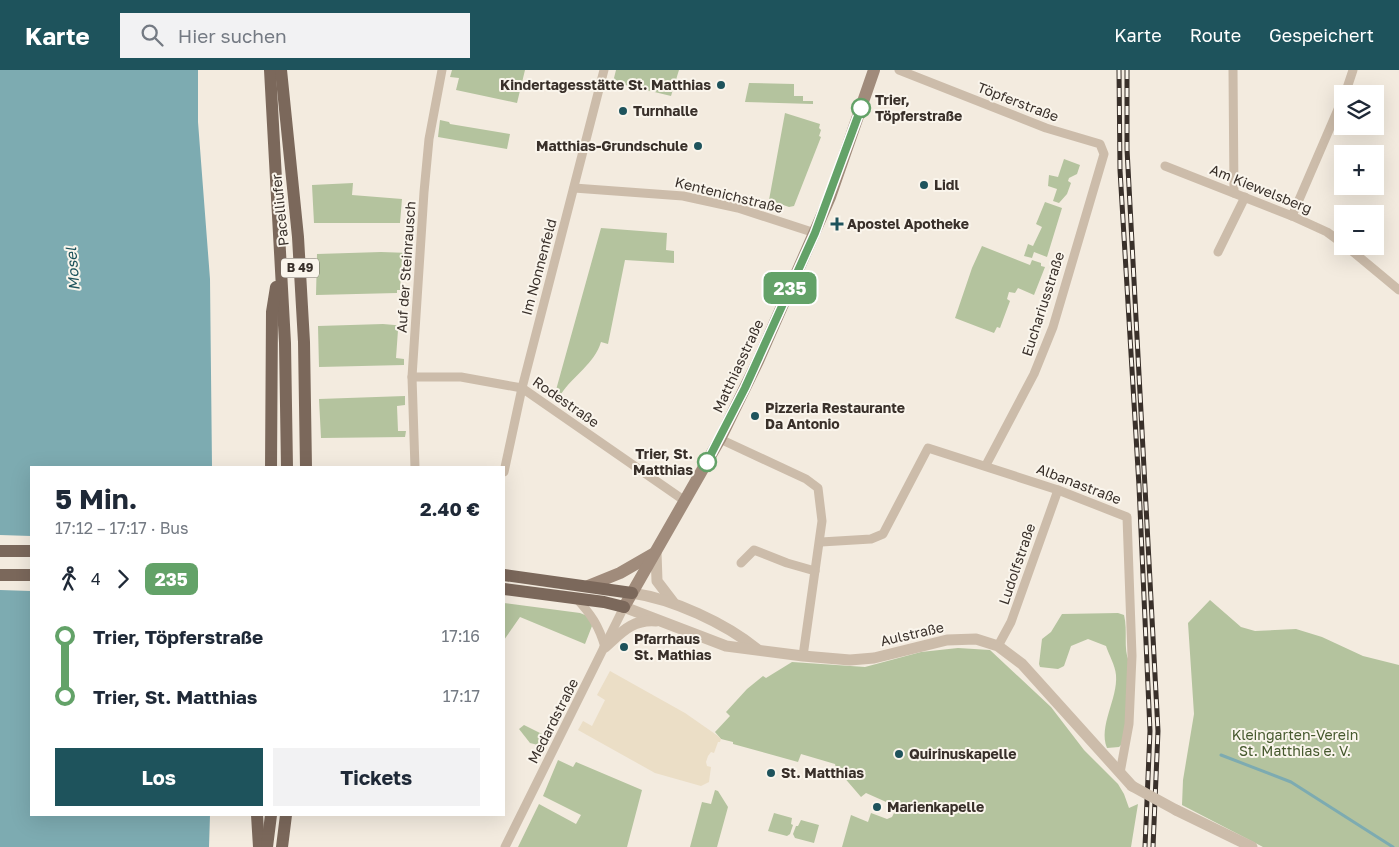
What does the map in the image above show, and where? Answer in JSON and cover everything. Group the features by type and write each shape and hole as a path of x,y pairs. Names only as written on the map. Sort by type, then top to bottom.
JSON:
{"main road":[{"name":"Pacelliufer","path":"270,70 285,343 287,466"},
{"name":"Pacelliufer","path":"281,70 298,237 304,342 306,466"},
{"name":"Matthiasstraße","path":"624,607 720,439 815,233 849,145 874,70"},
{"path":"271,466 272,312 280,265"},
{"path":"0,551 30,552"},
{"path":"588,586 620,573 656,552"},
{"path":"505,574 632,592"},
{"path":"0,575 30,575"},
{"path":"505,589 576,598 624,607"},
{"path":"257,816 259,847"},
{"path":"268,847 271,816"},
{"path":"282,847 286,816"}],"street":[{"name":"Auf der Steinrausch","path":"415,466 412,377 426,174 435,97 442,70"},
{"name":"Im Nonnenfeld","path":"505,467 522,388 604,70"},
{"name":"Töpferstraße","path":"899,70 1046,128 1100,144"},
{"path":"1233,70 1234,193"},
{"path":"1348,85 1353,70"},
{"path":"1292,216 1334,119"},
{"name":"Euchariusstraße","path":"986,465 1034,374 1053,327 1104,154 1100,144"},
{"name":"Am Kiewelsberg","path":"1166,166 1292,216 1334,237"},
{"name":"Kentenichstraße","path":"574,188 683,196 738,208 815,233"},
{"path":"1218,252 1245,197"},
{"path":"1357,255 1399,290"},
{"name":"Rodestraße","path":"412,377 461,377 522,388 684,501"},
{"path":"720,439 806,479 818,488 822,521 821,542 803,656"},
{"name":"Albanastraße","path":"821,542 871,539 883,534 928,448 986,465 1127,517 1132,666 1130,724 1120,774"},
{"name":"Ludolfstraße","path":"998,646 1012,622 1058,490"},
{"path":"741,563 754,550 787,563 815,571"},
{"path":"656,552 657,581 675,605"},
{"name":"Aulstraße","path":"632,592 675,605 738,634 757,649"},
{"path":"576,598 591,614 600,628 605,647 623,630 633,624 646,620 664,621"},
{"name":"Aulstraße","path":"624,607 726,646 803,656 850,660 874,658 947,640 976,639 998,646 1022,664 1132,786 1252,847"},
{"name":"Medardstraße","path":"506,847 624,607"}],"green space":[{"path":"452,70 525,70 517,103 456,90 459,78 450,77"},
{"path":"616,70 679,70 671,96 613,82"},
{"path":"749,83 794,84 794,96 803,96 803,101 813,101 813,104 745,102"},
{"path":"785,113 820,124 819,128 821,130 819,136 821,137 794,206 789,207 769,200"},
{"path":"440,120 450,124 510,134 507,149 438,137"},
{"path":"1064,159 1080,165 1077,174 1069,178 1068,181 1071,183 1067,194 1059,203 1053,201 1057,189 1048,186 1049,175 1058,177"},
{"path":"353,183 352,195 402,199 400,223 314,223 312,185"},
{"path":"1045,202 1062,208 1047,257 1034,252 1032,258 1024,256 1028,244 1033,246 1042,227 1036,224"},
{"path":"601,228 667,233 666,250 674,251 674,263 625,260 608,344 601,342 589,363 561,394 556,390"},
{"path":"982,246 1030,265 1032,260 1041,263 1041,266 1045,267 1034,295 1018,288 1015,293 1009,292 1007,299 1010,301 1000,328 997,327 994,333 955,318 972,268"},
{"path":"410,253 410,258 402,258 400,290 397,290 397,293 316,295 317,254"},
{"path":"383,324 406,326 406,331 398,330 396,358 404,359 404,365 319,367 318,326"},
{"path":"405,396 405,405 397,406 398,431 406,431 405,437 321,438 319,399"},
{"name":"Kleingarten-Verein St. Matthias e. V.","path":"1210,600 1241,627 1255,631 1296,629 1322,637 1363,656 1399,665 1399,847 1263,847 1182,805 1183,780 1194,714 1188,623"},
{"path":"505,603 580,613 590,617 592,626 585,644 520,617 505,639"},
{"path":"1118,613 1124,615 1126,651 1129,662 1124,742 1119,747 1107,748 1105,740 1106,722 1116,684 1116,675 1106,646 1088,639 1071,646 1064,666 1058,669 1040,667 1039,664 1042,639 1051,632 1062,614"},
{"path":"958,648 990,650 1051,707 1084,750 1118,784 1129,808 1138,804 1131,847 842,847 851,815 868,822 871,813 887,819 892,817 895,811 893,805 866,793 861,797 836,768 835,764 801,754 798,762 733,744 733,742 721,739 715,732 730,716 726,712 747,689 763,676 766,678 792,662 865,667 921,652"},
{"path":"524,725 542,734 538,745 530,743 519,729"},
{"path":"558,760 573,767 576,762 642,790 627,847 518,847 539,804 576,824 581,815 543,796"},
{"path":"715,790 718,791 728,807 717,847 690,847 702,802 711,804"},
{"path":"774,813 792,818 791,824 793,825 790,834 787,836 768,831"},
{"path":"801,820 819,825 814,843 795,838 793,834"}],"shaded area":[{"path":"610,671 685,713 721,739 714,753 711,752 706,762 707,766 711,767 709,782 701,786 655,773 578,730 583,721 592,726 605,700 597,695"}],"water":[{"name":"Mosel","path":"0,70 198,70 198,122 210,279 212,466 30,466 30,816 210,816 209,847 0,847"}],"pier":[{"path":"0,535 30,536 30,591 0,590"}],"waterway":[{"path":"1221,755 1291,782 1393,847"}],"railway":[{"path":"1119,70 1120,170 1139,486 1150,731 1145,847"},
{"path":"1127,70 1127,149 1158,731 1153,847"}],"bus line":[{"name":"235","path":"707,462 726,428 758,361 815,233 830,197 861,108"}],"place":[{"name":"Kindertagesstätte St. Matthias","path":"721,85"},
{"name":"Trier, Töpferstraße","path":"861,108"},
{"name":"Turnhalle","path":"623,111"},
{"name":"Matthias-Grundschule","path":"698,146"},
{"name":"Lidl","path":"924,185"},
{"name":"Apostel Apotheke","path":"837,224"},
{"name":"Pizzeria Restaurante Da Antonio","path":"755,416"},
{"name":"Trier, St. Matthias","path":"707,462"},
{"name":"Pfarrhaus St. Mathias","path":"624,647"},
{"name":"Quirinuskapelle","path":"899,754"},
{"name":"St. Matthias","path":"771,773"},
{"name":"Marienkapelle","path":"877,807"}]}
